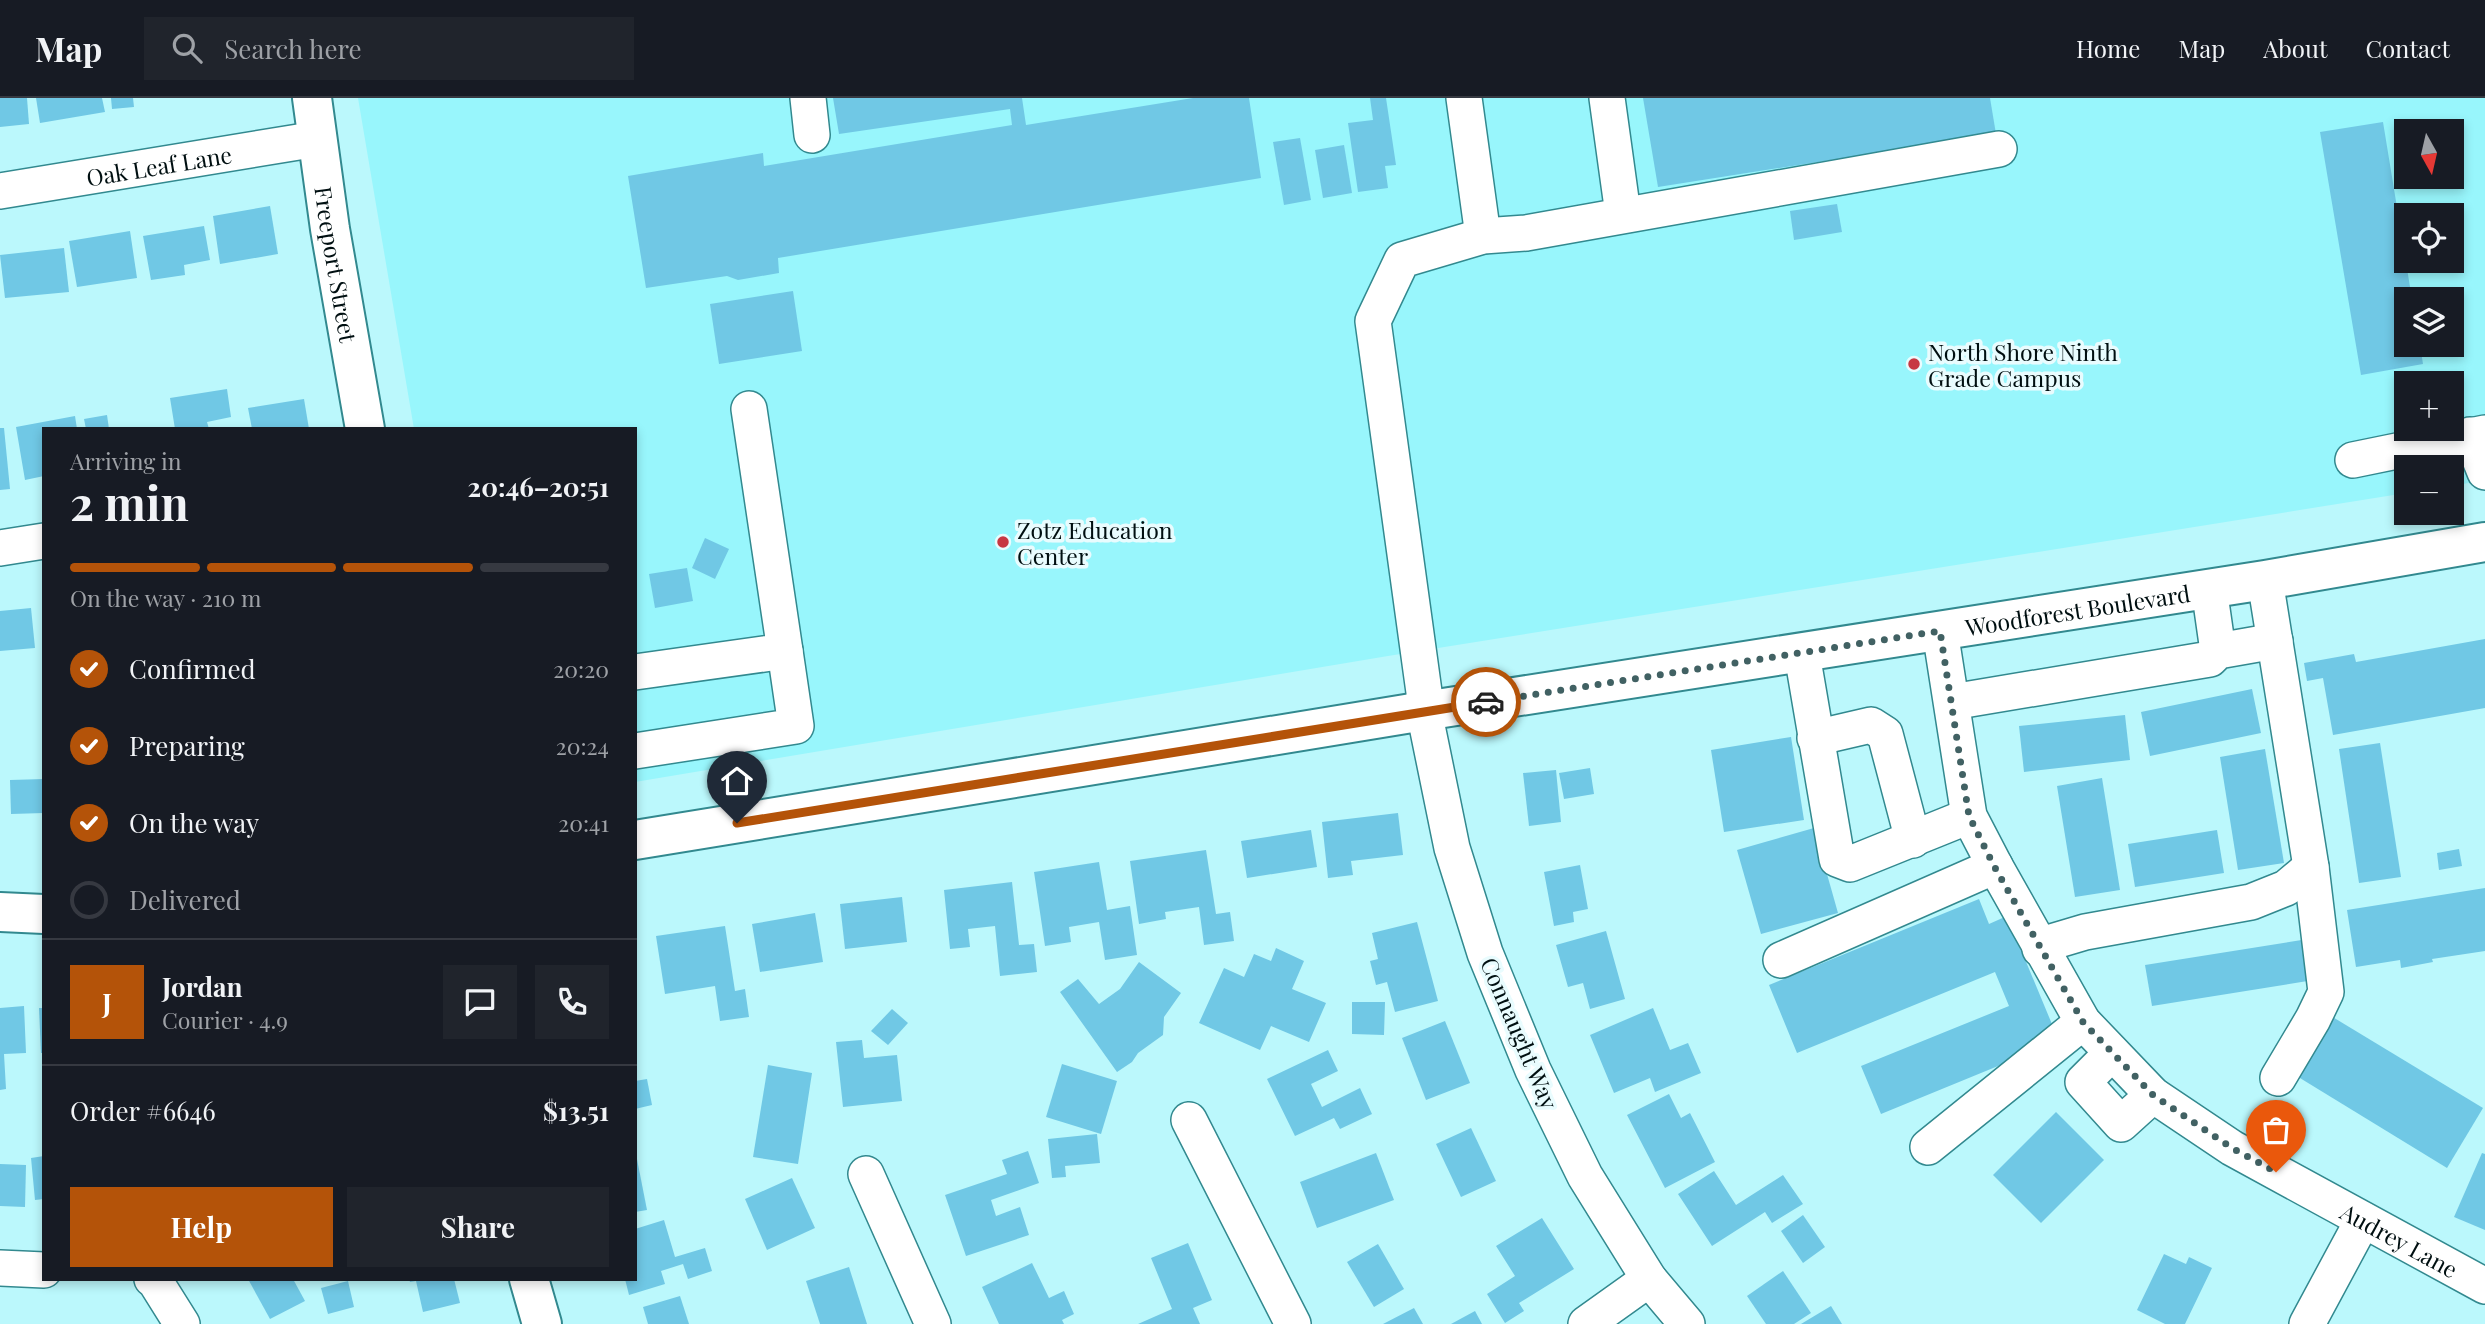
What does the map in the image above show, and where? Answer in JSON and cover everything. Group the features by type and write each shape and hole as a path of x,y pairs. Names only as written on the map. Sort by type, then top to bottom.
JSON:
{"main road":[{"name":"Freeport Street","path":"312,98 330,229 365,427"},
{"name":"Woodforest Boulevard","path":"637,840 1424,711 2265,580 2485,542"},
{"path":"0,912 42,914"},
{"path":"530,1281 542,1324"}],"street":[{"path":"808,98 812,135"},
{"path":"1464,98 1483,236"},
{"path":"1607,98 1623,214"},
{"name":"Oak Leaf Lane","path":"0,191 317,139"},
{"name":"Connaught Way","path":"1687,1324 1649,1279 1585,1176 1533,1070 1485,953 1452,848 1424,711 1424,692 1373,321 1402,260 1483,236 1526,233 1999,149"},
{"path":"637,751 796,726 749,409"},
{"path":"2353,460 2477,434 2485,472"},
{"path":"0,548 42,541"},
{"path":"2265,580 2311,867 2326,992 2278,1078"},
{"path":"2209,588 2218,651"},
{"name":"Audrey Lane","path":"1940,631 1969,816 1994,866 2083,1022 2153,1095 2232,1148 2485,1286"},
{"path":"1952,702 2210,659 2218,651 2275,641"},
{"path":"637,672 785,651"},
{"path":"1801,654 1837,859 1850,864 1969,816"},
{"path":"1815,738 1871,725 1885,734 1913,840"},
{"path":"1781,960 1994,866"},
{"path":"2040,949 2048,943 2085,932 2251,902 2286,888 2311,867"},
{"path":"1928,1147 2083,1022"},
{"path":"1189,1120 1293,1324"},
{"path":"866,1174 933,1324"},
{"path":"2306,1324 2363,1220"},
{"path":"0,1268 42,1270"},
{"path":"1586,1324 1649,1279"},
{"path":"155,1281 182,1324"}],"shaded area":[{"path":"358,98 2485,98 2485,480 2464,484 2464,455 2394,455 2394,495 1388,656 637,782 637,427 414,427"}],"building":[{"path":"0,98 27,98 29,124 0,127"},
{"path":"36,98 102,98 105,112 40,123"},
{"path":"111,98 133,98 134,107 112,109"},
{"path":"833,98 1022,98 1026,125 1193,98 1249,98 1261,178 778,258 779,273 738,280 727,276 646,288 628,176 763,153 764,166 1012,125 1010,109 839,134"},
{"path":"1370,98 1386,98 1396,165 1385,166 1388,188 1358,192 1348,123 1373,120"},
{"path":"1643,98 1990,98 1996,134 1658,187"},
{"path":"2383,122 2396,203 2394,203 2394,273 2408,273 2410,287 2394,287 2394,357 2422,357 2423,364 2361,375 2320,132"},
{"path":"1300,138 1311,200 1284,205 1273,142"},
{"path":"1344,145 1352,193 1323,198 1315,150"},
{"path":"1837,204 1842,232 1794,240 1790,211"},
{"path":"270,206 278,254 220,264 213,216"},
{"path":"204,226 210,260 184,265 185,275 151,280 143,236"},
{"path":"130,231 137,278 77,287 69,241"},
{"path":"64,248 69,292 5,298 0,255"},
{"path":"793,291 802,351 719,364 710,304"},
{"path":"227,389 231,417 207,422 208,427 175,427 170,398"},
{"path":"304,399 309,427 252,427 248,408"},
{"path":"107,415 109,427 86,427 84,419"},
{"path":"75,416 77,427 42,427 42,476 25,480 16,427"},
{"path":"0,428 4,428 10,489 0,490"},
{"path":"705,538 729,549 715,579 692,568"},
{"path":"687,568 693,601 655,608 649,574"},
{"path":"31,608 35,648 0,651 0,611"},
{"path":"2485,639 2485,708 2333,735 2323,678 2307,681 2304,663 2354,654 2356,662"},
{"path":"2252,689 2261,733 2150,756 2141,712"},
{"path":"2125,715 2130,760 2024,772 2019,726"},
{"path":"1791,737 1804,820 1724,832 1711,750"},
{"path":"2380,743 2401,877 2359,883 2339,749"},
{"path":"2265,749 2284,863 2238,870 2220,757"},
{"path":"1590,768 1594,794 1564,799 1559,773"},
{"path":"1556,770 1561,822 1529,826 1523,773"},
{"path":"2102,778 2120,890 2075,897 2057,786"},
{"path":"42,779 42,813 11,814 10,780"},
{"path":"1398,813 1403,855 1351,861 1353,875 1328,878 1322,822"},
{"path":"1814,828 1838,913 1761,934 1737,850"},
{"path":"1311,830 1317,867 1247,878 1241,841"},
{"path":"2217,830 2224,873 2135,887 2128,844"},
{"path":"2459,849 2462,866 2439,870 2437,853"},
{"path":"1206,850 1216,914 1230,912 1234,941 1204,945 1199,907 1165,912 1166,919 1139,924 1130,861"},
{"path":"1099,862 1107,910 1130,906 1137,955 1105,960 1099,922 1069,927 1071,942 1045,946 1034,872"},
{"path":"1580,865 1588,909 1573,912 1574,922 1554,926 1544,872"},
{"path":"1012,882 1019,945 1034,944 1037,972 1000,976 995,926 968,929 970,947 950,949 944,890"},
{"path":"2485,888 2485,951 2432,959 2433,962 2401,968 2400,960 2356,967 2347,910"},
{"path":"902,897 907,942 845,949 840,904"},
{"path":"1979,899 1989,924 2007,916 2059,1041 1881,1114 1861,1066 2009,1006 1995,972 1797,1053 1769,985"},
{"path":"815,913 823,962 760,972 752,924"},
{"path":"1417,922 1438,1001 1395,1012 1387,982 1376,985 1370,961 1378,959 1372,933"},
{"path":"725,926 735,991 745,989 749,1017 720,1021 715,986 665,994 656,936"},
{"path":"1606,931 1625,999 1590,1009 1583,983 1568,987 1556,945"},
{"path":"2314,938 2320,979 2152,1006 2145,965"},
{"path":"1276,948 1304,961 1292,989 1326,1003 1309,1042 1271,1026 1260,1050 1199,1023 1224,968 1244,977 1254,954 1271,961"},
{"path":"1139,962 1181,993 1164,1017 1163,1035 1117,1072 1060,992 1078,979 1099,1004 1120,989"},
{"path":"1352,1002 1385,1002 1384,1035 1352,1034"},
{"path":"24,1006 26,1053 4,1054 6,1089 0,1090 0,1008"},
{"path":"39,1008 42,1008 41,1053"},
{"path":"1653,1008 1670,1050 1688,1043 1701,1073 1655,1092 1650,1078 1614,1093 1590,1035"},
{"path":"892,1009 908,1023 888,1045 871,1031"},
{"path":"2331,1016 2483,1108 2447,1168 2295,1075"},
{"path":"1445,1021 1470,1083 1426,1100 1402,1038"},
{"path":"862,1040 864,1058 897,1055 902,1101 843,1107 836,1042"},
{"path":"1328,1050 1338,1071 1311,1084 1322,1107 1360,1088 1372,1114 1340,1129 1334,1118 1295,1136 1267,1079"},
{"path":"1062,1064 1117,1081 1101,1134 1046,1117"},
{"path":"768,1065 812,1073 798,1164 753,1157"},
{"path":"647,1079 652,1105 637,1109 637,1081"},
{"path":"1669,1094 1681,1118 1690,1113 1715,1162 1665,1188 1627,1115"},
{"path":"2056,1112 2104,1160 2041,1223 1993,1175"},
{"path":"1471,1128 1496,1181 1461,1197 1436,1144"},
{"path":"1097,1134 1100,1163 1065,1166 1066,1177 1052,1178 1048,1139"},
{"path":"1028,1151 1039,1183 991,1200 996,1216 1020,1207 1029,1235 966,1256 945,1195 1007,1174 1002,1160"},
{"path":"1376,1153 1394,1200 1317,1228 1300,1182"},
{"path":"2482,1153 2485,1154 2485,1230 2454,1217"},
{"path":"42,1156 42,1199 35,1200 31,1158"},
{"path":"637,1159 647,1210 637,1212"},
{"path":"0,1164 26,1165 25,1207 0,1206"},
{"path":"1714,1171 1736,1205 1783,1175 1803,1204 1772,1223 1765,1212 1712,1246 1678,1194"},
{"path":"792,1178 815,1228 767,1250 745,1199"},
{"path":"1803,1215 1825,1247 1803,1263 1781,1231"},
{"path":"1542,1218 1574,1269 1519,1303 1524,1311 1505,1323 1487,1294 1515,1276 1496,1246"},
{"path":"664,1220 675,1257 705,1248 712,1271 688,1279 683,1264 661,1271 665,1284 629,1295 626,1281 637,1281 637,1228"},
{"path":"1188,1243 1212,1300 1193,1308 1200,1324 1138,1324 1172,1309 1151,1258"},
{"path":"1378,1244 1404,1289 1374,1307 1347,1262"},
{"path":"2164,1254 2186,1264 2189,1257 2212,1268 2185,1324 2165,1324 2137,1310"},
{"path":"1032,1263 1049,1298 1064,1291 1074,1314 1062,1320 1064,1324 999,1324 982,1287"},
{"path":"849,1267 867,1324 820,1324 806,1281"},
{"path":"1783,1271 1811,1313 1794,1324 1766,1324 1747,1296"},
{"path":"249,1281 294,1281 305,1301 270,1319"},
{"path":"348,1281 354,1307 328,1314 321,1288"},
{"path":"416,1281 454,1281 460,1303 423,1312"},
{"path":"680,1296 689,1324 648,1324 643,1307"},
{"path":"1831,1306 1842,1324 1801,1324"},
{"path":"1414,1308 1423,1324 1383,1324"},
{"path":"1475,1311 1482,1324 1451,1324"}],"way so far":[{"path":"1486,702 1940,631 1969,816 1994,866 2083,1022 2153,1095 2232,1148 2276,1172"}],"place":[{"name":"North Shore Ninth Grade Campus","path":"1914,364"},
{"name":"Zotz Education Center","path":"1003,542"}],"route":[{"path":"737,823 1486,702"}]}
